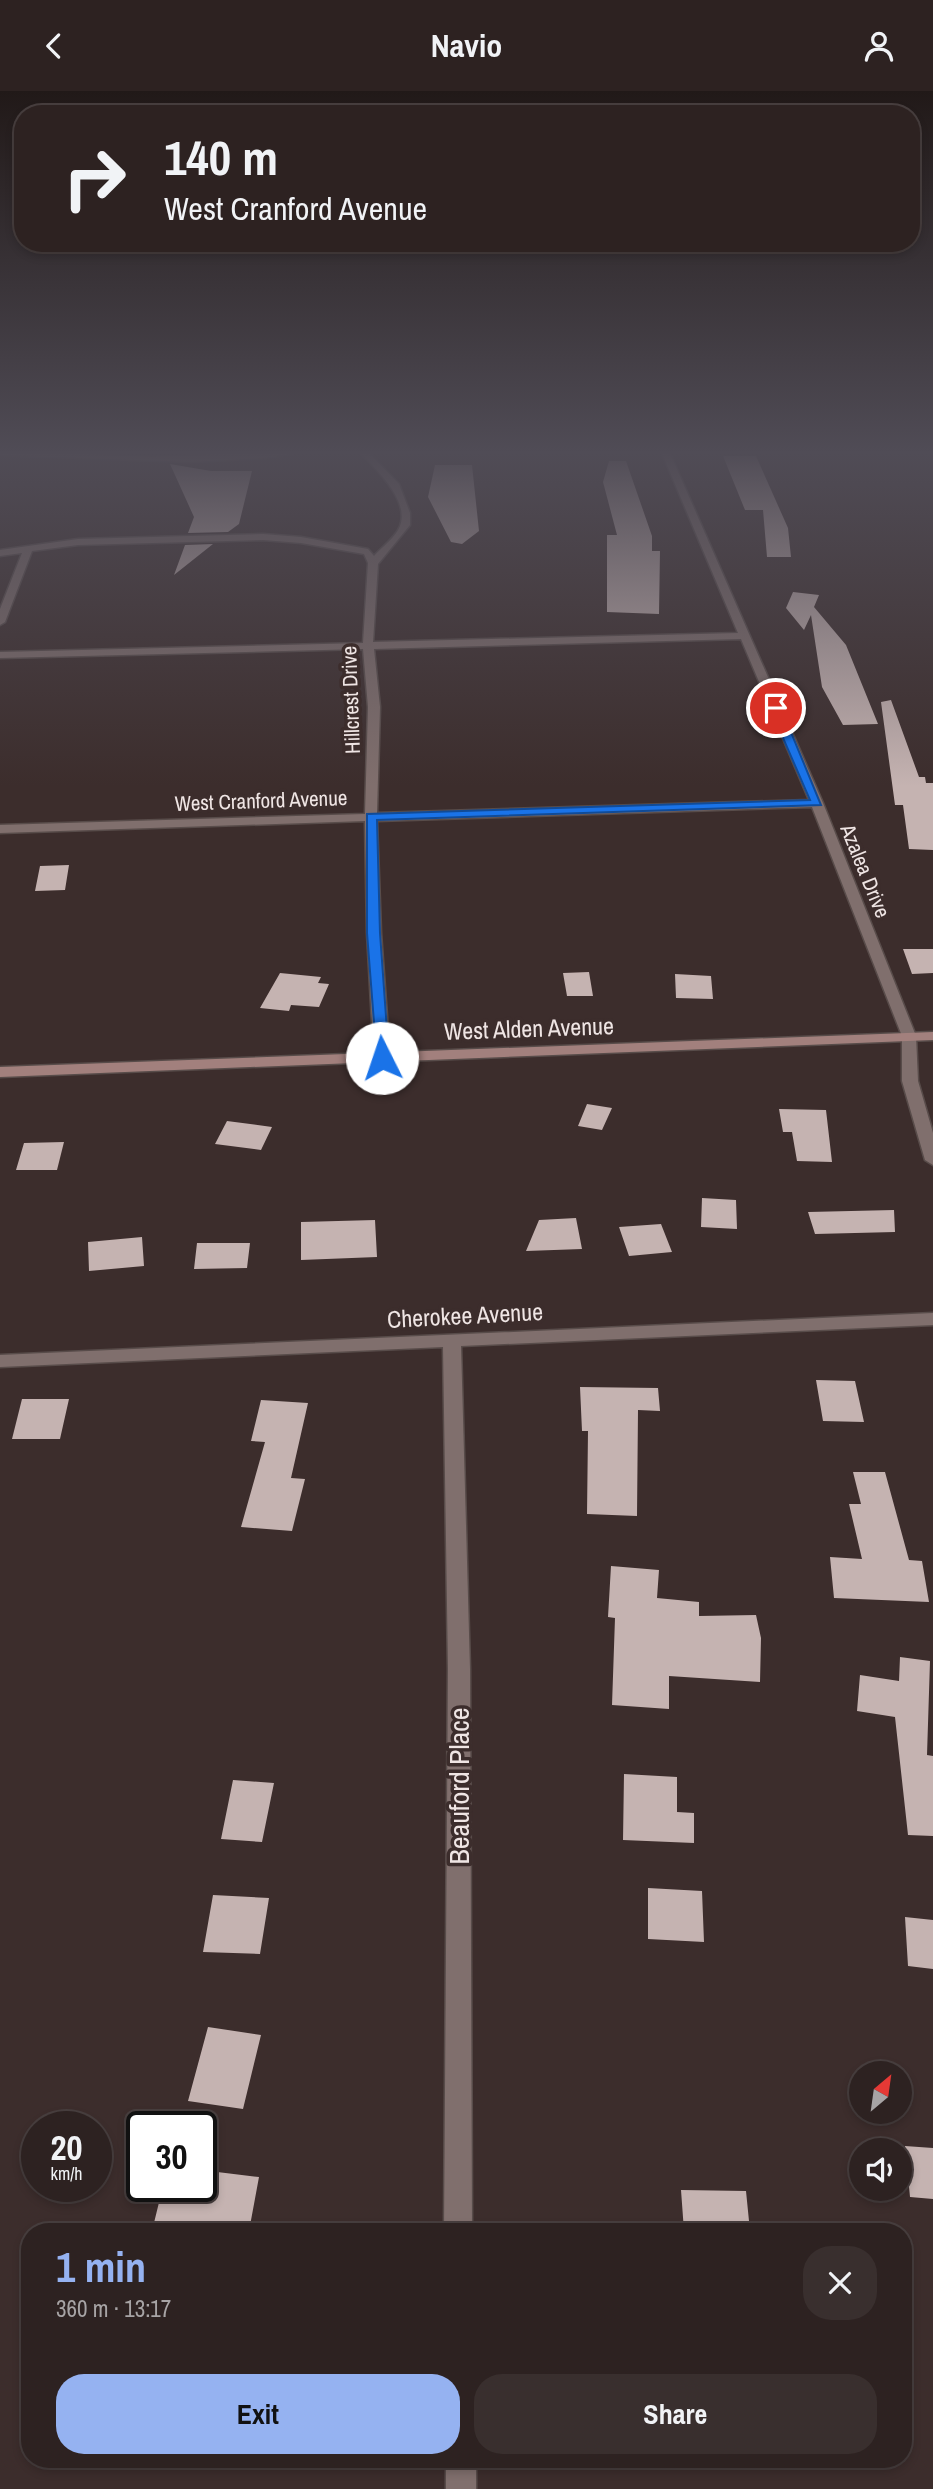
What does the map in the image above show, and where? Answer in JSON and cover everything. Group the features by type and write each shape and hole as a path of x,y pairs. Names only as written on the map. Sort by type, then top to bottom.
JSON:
{"street":[{"path":"0,622 23,563"},
{"name":"Hillcrest Drive","path":"373,563 369,596 369,646 374,707 371,817 373,933 382,1058"},
{"name":"Azalea Drive","path":"713,563 817,803 909,1037 910,1081 933,1160"},
{"path":"0,655 745,636"},
{"name":"West Cranford Avenue","path":"0,829 817,803"},
{"name":"West Alden Avenue","path":"0,1072 933,1036"},
{"name":"Cherokee Avenue","path":"0,1361 933,1319"},
{"name":"Beauford Place","path":"452,1341 459,1669 458,2223"},
{"path":"461,2468 461,2489"}],"building":[{"path":"178,563 189,563 174,575"},
{"path":"607,563 660,563 659,614 607,612"},
{"path":"793,592 819,595 814,607 846,645 878,724 843,725 822,687 811,615 804,630 786,608"},
{"path":"891,700 919,777 925,777 926,783 933,783 933,850 909,849 903,805 895,805 881,702"},
{"path":"69,865 65,890 35,891 40,866"},
{"path":"903,949 933,949 933,973 912,974"},
{"path":"589,972 593,996 567,996 563,973"},
{"path":"280,973 321,977 318,983 329,984 319,1007 291,1005 289,1011 260,1008"},
{"path":"675,974 711,976 713,999 676,998"},
{"path":"587,1104 612,1108 602,1130 578,1126"},
{"path":"779,1109 826,1110 832,1162 797,1161 792,1132 783,1132"},
{"path":"227,1121 272,1127 261,1150 215,1144"},
{"path":"64,1142 57,1170 16,1170 24,1143"},
{"path":"702,1198 736,1200 737,1229 701,1227"},
{"path":"894,1210 895,1232 815,1234 808,1212"},
{"path":"576,1218 582,1249 526,1251 539,1220"},
{"path":"375,1220 377,1257 301,1260 301,1222"},
{"path":"661,1224 672,1252 629,1256 619,1227"},
{"path":"142,1237 144,1266 89,1271 88,1242"},
{"path":"197,1243 250,1243 247,1268 194,1269"},
{"path":"816,1380 855,1381 864,1422 823,1421"},
{"path":"580,1387 658,1388 660,1411 638,1410 637,1516 587,1514 588,1431 582,1431"},
{"path":"22,1399 69,1399 60,1439 12,1439"},
{"path":"261,1400 308,1403 291,1478 305,1479 292,1531 241,1527 265,1442 251,1441"},
{"path":"853,1472 885,1472 909,1560 922,1561 929,1602 834,1598 830,1557 862,1559 849,1504 861,1504"},
{"path":"611,1566 659,1570 657,1598 699,1602 699,1616 756,1615 761,1638 760,1682 669,1676 669,1709 612,1705 615,1618 608,1617"},
{"path":"900,1657 930,1661 927,1755 933,1756 933,1836 908,1835 895,1717 857,1711 860,1675 899,1681"},
{"path":"624,1774 677,1777 677,1812 694,1813 694,1843 623,1840"},
{"path":"233,1780 274,1783 262,1842 221,1839"},
{"path":"648,1888 702,1891 704,1942 648,1939"},
{"path":"213,1895 269,1898 260,1954 203,1952"},
{"path":"905,1917 933,1920 933,1969 908,1966"},
{"path":"208,2027 261,2035 243,2109 188,2101"},
{"path":"912,2146 933,2148 933,2199 912,2197"},
{"path":"217,2172 259,2177 250,2223 154,2223 159,2202 217,2202"},
{"path":"681,2190 746,2191 749,2223 683,2223"}],"route":[{"path":"382,1058 373,933 371,817 817,803 776,708"}]}
